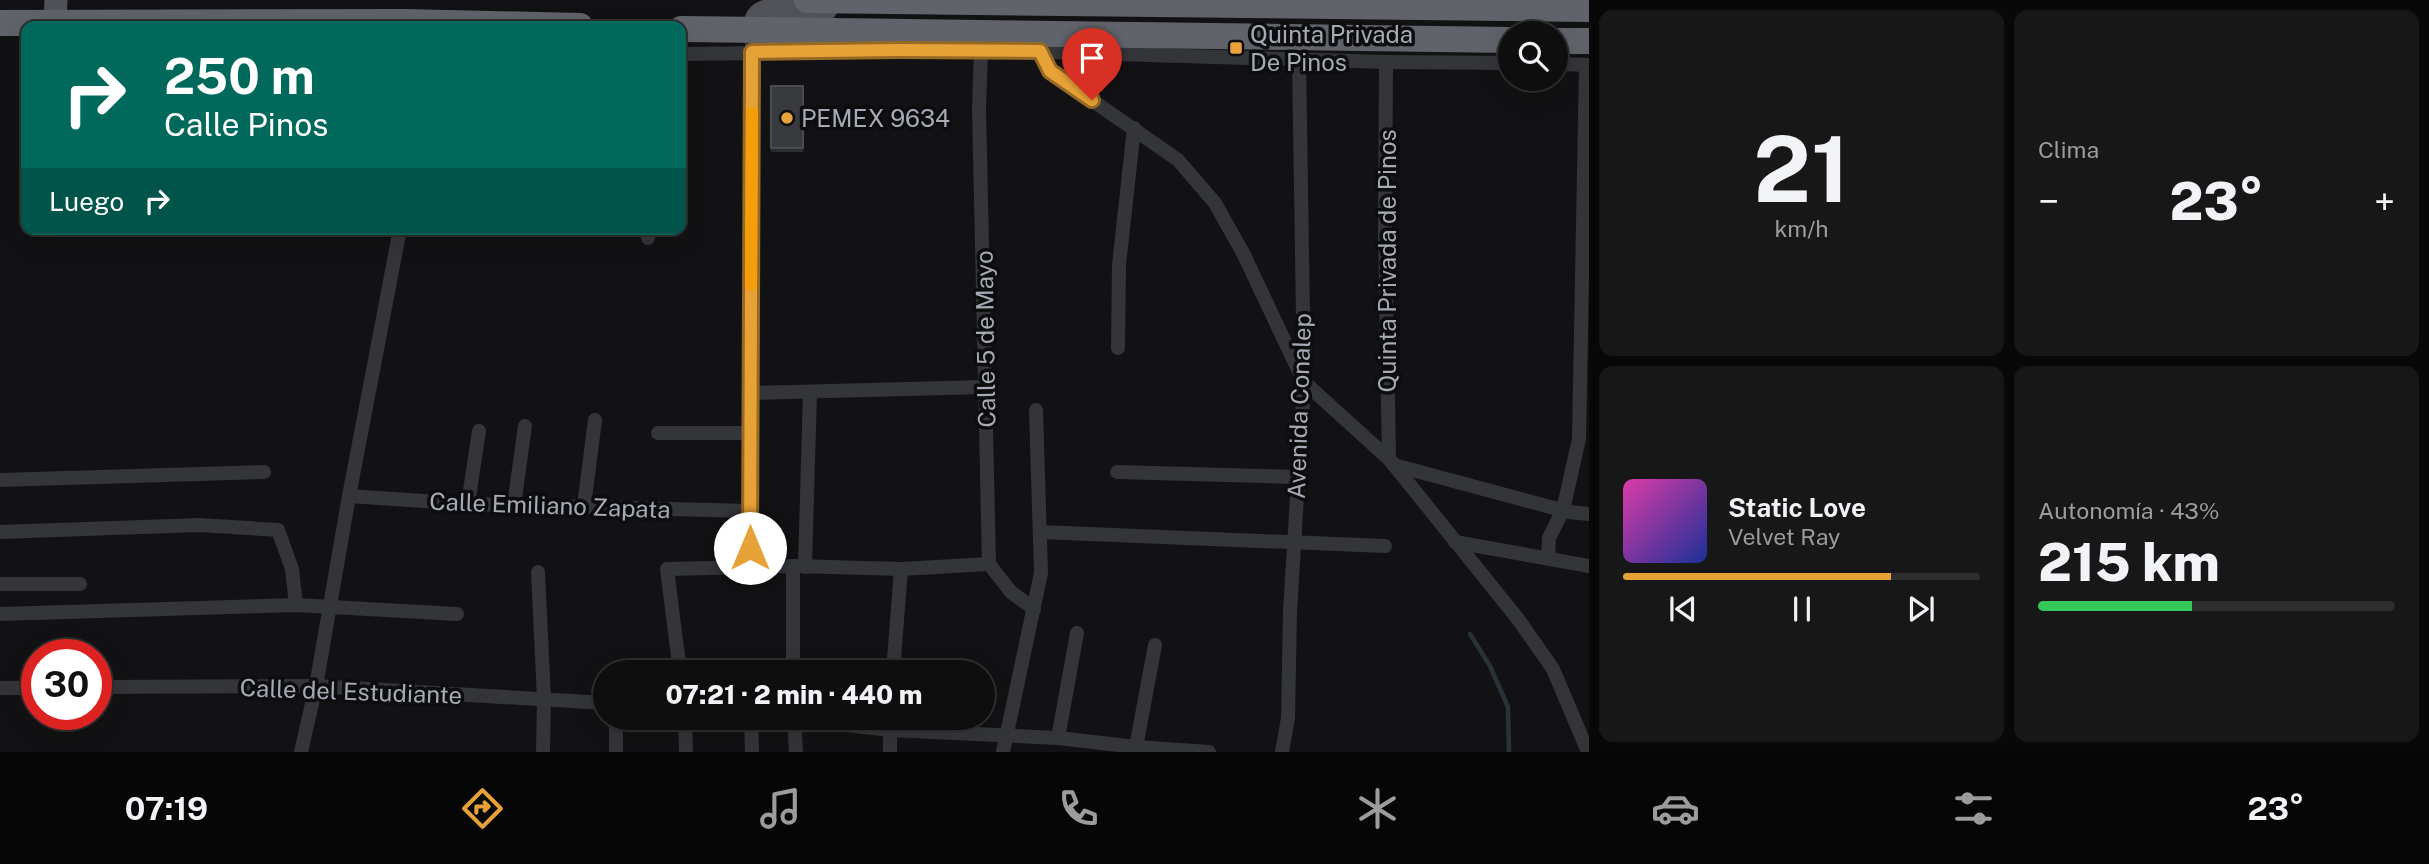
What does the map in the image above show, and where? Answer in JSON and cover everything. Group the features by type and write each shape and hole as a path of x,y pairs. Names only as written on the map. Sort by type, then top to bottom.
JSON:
{"highway":[{"path":"807,0 1323,3 1589,9"},
{"path":"0,23 55,12 172,21"},
{"path":"686,30 752,42 1220,47 1498,40"},
{"path":"1568,47 1588,57"}],"main road":[{"path":"752,42 756,18 762,13 773,9 836,9 848,0"}],"street":[{"path":"750,567 752,42"},
{"path":"686,53 752,42 1040,51 1220,47 1299,59 1498,63"},
{"name":"Calle 5 de Mayo","path":"981,50 979,109 989,564"},
{"path":"1040,51 1050,71 1178,160 1214,203 1244,255 1304,382 1392,462 1518,619 1553,669 1588,752"},
{"path":"1548,557 1549,538 1563,510 1584,439 1588,57 1568,61"},
{"name":"Avenida Conalep","path":"1282,752 1288,718 1290,611 1304,382 1299,59"},
{"name":"Quinta Privada de Pinos","path":"1386,62 1385,232 1392,462"},
{"path":"1118,348 1119,265 1135,128"},
{"path":"301,752 316,686 399,235"},
{"path":"751,393 985,387"},
{"path":"794,660 810,392"},
{"path":"1003,752 1041,573 1036,410"},
{"path":"584,506 595,420"},
{"path":"513,505 525,426"},
{"path":"468,504 479,431"},
{"path":"658,433 751,433"},
{"path":"1392,462 1563,510 1589,514"},
{"path":"0,480 264,472"},
{"path":"1117,472 1298,477"},
{"name":"Calle Emiliano Zapata","path":"349,496 468,504 750,511"},
{"path":"0,532 200,525 278,530 292,569 296,605"},
{"path":"1040,532 1385,546"},
{"path":"1455,542 1589,566"},
{"path":"678,660 667,569 901,569 989,564 1011,592 1034,609"},
{"path":"894,660 901,569"},
{"path":"538,572 544,699 543,752"},
{"path":"0,584 80,583"},
{"path":"0,614 296,605 457,614"},
{"path":"1058,738 1077,633"},
{"path":"1136,747 1154,645"},
{"name":"Calle del Estudiante","path":"112,687 316,686 593,702"},
{"path":"0,688 21,688"},
{"path":"616,730 616,752"},
{"path":"685,730 686,752"},
{"path":"751,730 752,752"},
{"path":"792,730 796,752"},
{"path":"890,752 891,730"},
{"path":"948,730 1209,752"}],"building":[{"path":"771,86 803,86 803,148 771,148"}],"waterway":[{"path":"1470,634 1490,666 1508,707 1509,752"}],"slow traffic":[{"path":"751,285 752,113"}],"place":[{"name":"Quinta Privada De Pinos","path":"1236,48"},
{"name":"PEMEX 9634","path":"787,118"}],"route":[{"path":"750,548 752,52 1040,51 1050,71 1092,100"}]}
